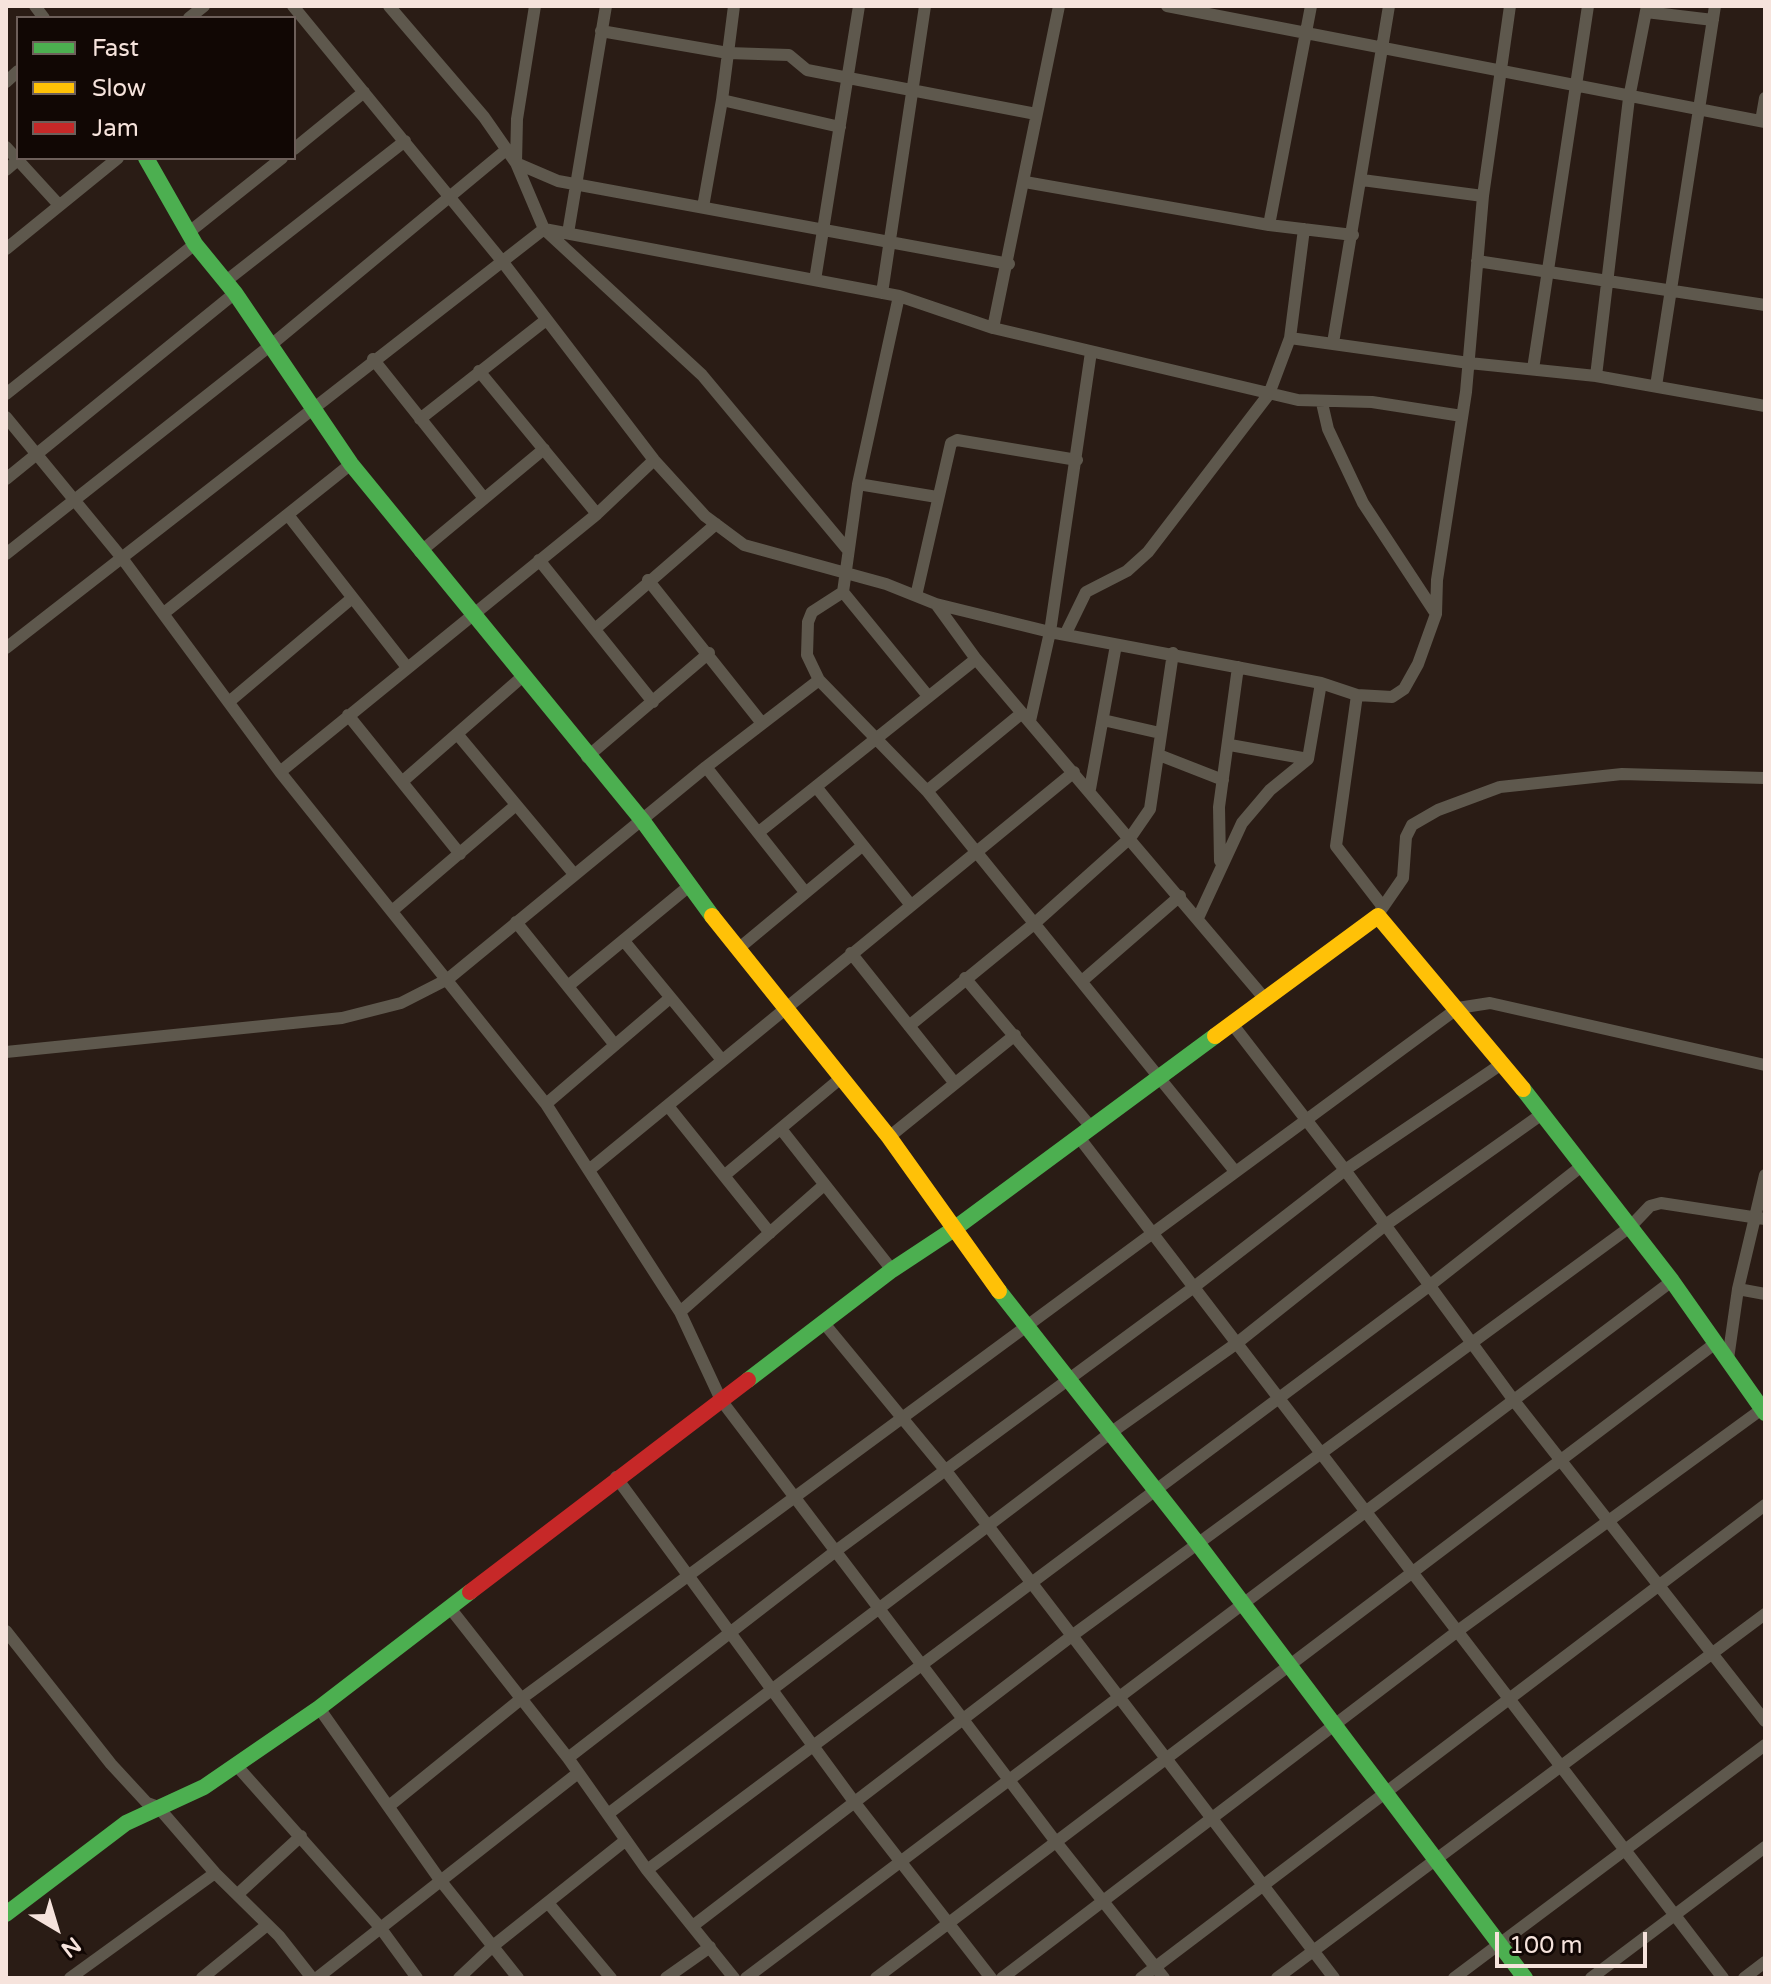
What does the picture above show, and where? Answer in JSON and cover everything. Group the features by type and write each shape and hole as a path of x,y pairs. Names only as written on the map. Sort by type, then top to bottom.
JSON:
{"street":[{"path":"293,6 299,24 364,92 405,141 502,261 654,460 716,524 753,549 861,576 936,604 1050,632 1321,683 1357,695 1392,697 1404,689 1428,641 1436,614 1437,580 1469,363 1483,196 1510,6"},
{"path":"389,6 484,117 516,163 544,229 702,375 847,549"},
{"path":"516,163 517,119 535,6"},
{"path":"568,233 606,6"},
{"path":"703,207 722,100 734,6"},
{"path":"815,280 859,6"},
{"path":"882,293 925,6"},
{"path":"993,328 1009,264 1059,6"},
{"path":"1172,6 1239,12 1306,33 1384,50 1763,122 1765,98"},
{"path":"1269,225 1311,6"},
{"path":"1333,343 1389,6"},
{"path":"1533,369 1588,6"},
{"path":"1656,386 1715,6"},
{"path":"1596,376 1629,98 1647,9 1713,20"},
{"path":"601,31 728,53 789,55 807,70 1036,114"},
{"path":"296,147 364,92"},
{"path":"722,100 840,127"},
{"path":"6,479 405,141"},
{"path":"6,554 271,345 506,150"},
{"path":"22,160 59,205"},
{"path":"6,249 115,160"},
{"path":"147,160 192,238 271,345 351,464 587,757 642,820 688,887 889,1137 1024,1325 1198,1544 1525,1978"},
{"path":"6,394 280,160"},
{"path":"516,163 578,185 1009,264"},
{"path":"1362,180 1483,196"},
{"path":"1025,182 1269,225 1353,235"},
{"path":"6,648 312,406 544,229 899,296 993,328 1269,394 1322,403 1372,402 1462,416"},
{"path":"1066,633 1086,592 1127,571 1148,552 1269,394 1290,338 1304,229"},
{"path":"1477,261 1765,305"},
{"path":"899,296 858,484 843,592 928,696"},
{"path":"420,419 546,320"},
{"path":"1290,338 1469,363 1596,376 1765,406"},
{"path":"927,791 1026,717 1050,632 1091,352"},
{"path":"373,359 483,497"},
{"path":"479,371 597,514"},
{"path":"1322,403 1328,429 1352,481 1436,614"},
{"path":"6,417 122,558 280,772 546,1104 680,1312 721,1400 1056,1842 1160,1973"},
{"path":"916,596 947,446 957,440 1077,460"},
{"path":"420,552 544,449"},
{"path":"280,772 406,666 597,514 654,460"},
{"path":"164,613 351,464"},
{"path":"858,484 937,497"},
{"path":"288,515 406,666"},
{"path":"595,629 716,524"},
{"path":"539,560 653,702"},
{"path":"648,580 761,722"},
{"path":"843,592 812,612 808,622 807,655 819,680 927,791 1234,1170"},
{"path":"230,701 351,599"},
{"path":"936,604 976,659 1090,789 1265,999"},
{"path":"1090,789 1116,645"},
{"path":"587,757 709,653"},
{"path":"909,1026 1035,923 1130,838 1150,809 1173,653"},
{"path":"759,832 976,659"},
{"path":"1220,864 1219,807 1230,745 1238,667"},
{"path":"403,781 522,677"},
{"path":"6,1052 342,1018 401,1003 448,979 761,722 819,680"},
{"path":"1198,918 1220,864 1242,823 1270,790 1308,759 1321,683"},
{"path":"1002,1978 1106,1902 1459,1630 1764,1411 1672,1281 1380,911 1336,846 1357,695"},
{"path":"348,715 460,854"},
{"path":"1103,720 1160,733"},
{"path":"458,735 574,874"},
{"path":"1230,745 1308,759"},
{"path":"1159,755 1223,780"},
{"path":"706,767 805,892"},
{"path":"589,1170 1074,772"},
{"path":"6,1914 126,1823 204,1787 319,1708 616,1477 892,1270 954,1229 1233,1025 1380,911 1403,878 1406,837 1412,825 1438,810 1500,787 1622,774 1765,778"},
{"path":"817,788 910,904"},
{"path":"392,911 516,805"},
{"path":"738,949 862,846"},
{"path":"568,986 688,887"},
{"path":"1082,981 1180,896"},
{"path":"516,922 615,1045"},
{"path":"624,941 722,1060"},
{"path":"851,953 953,1081"},
{"path":"965,978 1015,1035 1151,1231 1723,1978"},
{"path":"546,1104 670,998"},
{"path":"389,1806 521,1699 902,1421 1151,1231 1458,1008 1490,1003 1765,1065"},
{"path":"1233,1025 1304,1121 1345,1170 1469,1342 1609,1520 1658,1588 1765,1721"},
{"path":"889,1137 953,1081 1015,1035"},
{"path":"568,1758 837,1550 1194,1287 1345,1170 1503,1063"},
{"path":"725,1175 841,1078"},
{"path":"668,1106 770,1233"},
{"path":"608,1814 990,1528 1109,1434 1237,1343 1384,1226 1542,1114"},
{"path":"781,1129 892,1270"},
{"path":"647,1870 1429,1286 1583,1165"},
{"path":"1728,1359 1738,1289 1760,1218 1765,1175"},
{"path":"680,1312 824,1185"},
{"path":"694,1925 1073,1635 1630,1227 1656,1203 1760,1218"},
{"path":"746,1978 1672,1281"},
{"path":"1738,1289 1765,1294"},
{"path":"823,1322 946,1471 1334,1978"},
{"path":"876,1978 1717,1342"},
{"path":"616,1477 855,1803 991,1978"},
{"path":"1141,1978 1160,1973 1264,1886 1765,1505"},
{"path":"450,1608 568,1758 647,1870 734,1978"},
{"path":"1277,1978 1765,1614"},
{"path":"6,1631 111,1764 147,1803 158,1807 314,1978 578,1773"},
{"path":"319,1708 440,1880 518,1978"},
{"path":"1454,1978 1765,1745"},
{"path":"236,1765 379,1926 417,1978"},
{"path":"238,1894 301,1836"},
{"path":"459,1978 493,1946 626,1840"},
{"path":"1591,1978 1765,1847"},
{"path":"70,1978 215,1873"},
{"path":"549,1904 611,1978"},
{"path":"202,1978 267,1925"},
{"path":"666,1978 710,1947"},
{"path":"1744,1978 1765,1962"}],"traffic: fast":[{"path":"147,160 195,244 235,293 351,464 642,820 712,916"},
{"path":"748,1380 892,1270 954,1229 1215,1036"},
{"path":"1523,1089 1672,1281 1765,1413"},
{"path":"999,1291 1198,1544 1525,1978"},
{"path":"6,1914 126,1823 204,1787 319,1708 470,1592"}],"traffic: slow":[{"path":"712,916 889,1137 999,1291"},
{"path":"1215,1036 1378,916 1523,1089"}],"traffic: jam":[{"path":"470,1592 748,1380"}]}
